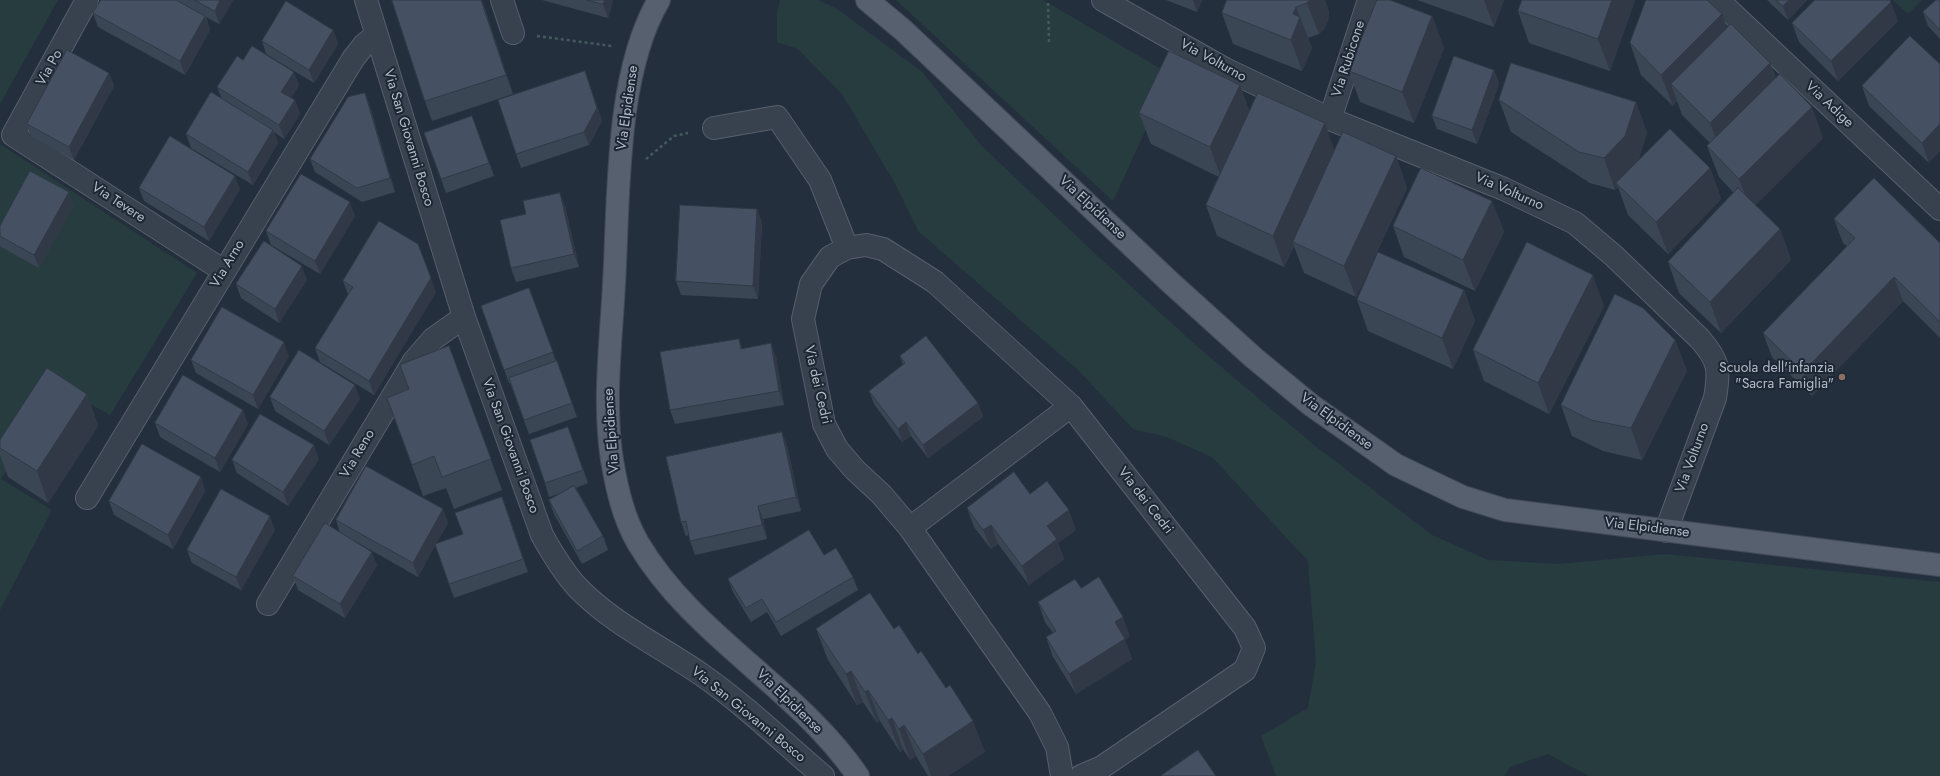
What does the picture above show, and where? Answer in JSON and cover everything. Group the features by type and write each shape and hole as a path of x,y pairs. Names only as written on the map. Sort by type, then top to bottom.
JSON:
{"main road":[{"name":"Via Elpidiense","path":"660,0 646,26 635,58 627,101 621,160 608,415 612,458 618,490 625,517 663,579 680,599 726,643 784,694 825,736 858,776"},
{"name":"Via Elpidiense","path":"867,0 903,30 1171,283 1254,358 1311,405 1396,465 1463,497 1505,510 1940,565"}],"street":[{"name":"Via Po","path":"13,135 87,0"},
{"name":"Via San Giovanni Bosco","path":"366,0 464,317 542,535 560,566 577,587 602,610 702,675 757,718 823,776"},
{"path":"502,0 513,33"},
{"name":"Via Volturno","path":"1103,0 1225,69 1330,118 1504,189 1575,223 1614,256 1700,339 1713,354 1718,368 1718,382 1715,398 1666,531"},
{"name":"Via Rubicone","path":"1330,118 1369,0"},
{"name":"Via Adige","path":"1718,0 1940,209"},
{"name":"Via Arno","path":"87,498 353,59 364,45 376,35"},
{"path":"714,128 777,117 820,180 847,248"},
{"name":"Via Tevere","path":"13,135 224,271"},
{"name":"Via dei Cedri","path":"1062,776 1057,747 1040,713 910,528 881,494 855,470 837,449 824,424 803,320 811,284 830,257 847,248 866,244 883,248 934,282 1071,406 1245,628 1254,648 1245,670 1102,767 1081,776"},
{"name":"Via Reno","path":"268,604 414,360 433,339 464,317"},
{"path":"910,528 1071,406"}],"path":[{"path":"1048,3 1049,42"},
{"path":"513,33 614,47"},
{"path":"644,160 674,136"}],"green space":[{"path":"0,0 58,0 0,104"},
{"path":"780,0 818,0 836,8 922,72 981,145 1090,249 1200,349 1314,445 1432,535 1488,560 1560,564 1665,554 1940,582 1940,776 1589,776 1548,754 1510,767 1504,776 1276,776 1261,736 1308,708 1316,662 1308,561 1212,457 1167,437 1133,429 1078,370 918,231 897,187 842,94 798,49 777,42 777,12"},
{"path":"896,0 1043,0 1171,75 1113,201"},
{"path":"1893,0 1922,0 1908,14"},
{"path":"0,144 197,273 110,415 59,387 1,479 52,510 0,610"}],"building":[{"path":"101,0 176,0 205,16 180,61 93,13"},
{"path":"195,0 220,0 215,11"},
{"path":"392,0 481,0 506,75 425,101"},
{"path":"587,0 605,0 603,4"},
{"path":"1227,0 1310,0 1307,3 1296,7 1293,14 1300,17 1291,40 1222,13"},
{"path":"1377,0 1390,0 1432,16 1402,92 1349,71"},
{"path":"1522,0 1612,0 1598,39 1518,11"},
{"path":"1646,0 1707,0 1722,14 1661,75 1630,43"},
{"path":"1776,0 1789,0 1783,6"},
{"path":"1815,0 1890,0 1891,2 1831,61 1792,23"},
{"path":"1936,0 1940,0 1940,30 1923,12"},
{"path":"286,1 333,30 309,70 262,41"},
{"path":"1731,24 1770,63 1710,123 1671,84"},
{"path":"1910,36 1940,64 1940,124 1922,143 1862,86"},
{"path":"252,46 294,72 281,92 295,100 279,125 217,87 237,56 243,60"},
{"path":"67,50 109,73 69,147 27,124"},
{"path":"1169,51 1240,85 1210,147 1139,113"},
{"path":"1454,56 1494,70 1472,130 1432,116"},
{"path":"1511,63 1636,102 1625,136 1604,158 1579,152 1499,100"},
{"path":"585,71 597,108 584,132 516,154 498,100"},
{"path":"1780,74 1812,107 1739,179 1707,146"},
{"path":"211,92 273,130 248,172 186,134"},
{"path":"365,93 390,178 357,188 310,159 348,97"},
{"path":"1258,93 1325,123 1273,236 1206,205"},
{"path":"472,116 489,163 441,179 424,133"},
{"path":"1670,129 1710,168 1656,222 1616,183"},
{"path":"1343,132 1396,156 1344,266 1293,242"},
{"path":"170,136 235,176 204,227 139,188"},
{"path":"1421,168 1492,201 1463,260 1393,226"},
{"path":"30,171 69,192 34,255 0,236 0,226"},
{"path":"301,174 350,202 315,261 266,231"},
{"path":"1874,178 1940,243 1940,322 1894,277 1803,372 1763,333 1855,238 1834,219"},
{"path":"1738,188 1780,229 1710,302 1668,262"},
{"path":"560,193 574,254 511,268 500,220 526,214 523,201"},
{"path":"680,205 757,209 753,286 676,281"},
{"path":"379,221 418,244 431,278 369,381 315,348 353,287 343,281"},
{"path":"264,241 302,266 275,309 236,284"},
{"path":"1527,242 1593,275 1538,383 1473,350"},
{"path":"1378,252 1464,290 1442,338 1357,300"},
{"path":"529,288 553,352 504,370 481,306"},
{"path":"1615,294 1643,308 1675,340 1631,428 1591,420 1561,405"},
{"path":"222,307 284,342 253,395 191,360"},
{"path":"926,336 978,403 923,445 906,422 898,429 869,391 905,363 900,356"},
{"path":"739,339 741,349 771,343 779,391 670,410 660,352"},
{"path":"449,346 491,459 442,477 434,456 412,465 387,398 409,389 400,365"},
{"path":"299,350 355,385 324,431 270,397"},
{"path":"557,361 572,403 524,420 509,378"},
{"path":"47,368 87,394 37,471 0,448 0,440"},
{"path":"183,375 243,410 215,458 155,423"},
{"path":"260,414 314,445 283,492 232,460"},
{"path":"568,427 583,470 545,483 530,440"},
{"path":"782,432 796,497 758,506 762,525 690,541 686,521 681,522 666,457"},
{"path":"142,444 201,477 168,535 109,501"},
{"path":"366,466 443,509 413,563 336,520"},
{"path":"1014,472 1030,494 1047,481 1069,510 1047,526 1057,539 1022,566 991,525 983,530 967,508"},
{"path":"574,486 603,536 577,551 549,500"},
{"path":"221,489 270,516 236,577 187,550"},
{"path":"502,497 523,559 449,584 435,544 463,534 455,513"},
{"path":"325,523 372,552 340,604 293,576"},
{"path":"809,530 824,555 836,548 853,577 776,622 762,599 746,608 728,579"},
{"path":"1099,577 1123,617 1115,622 1125,639 1069,674 1046,637 1056,631 1038,602 1075,579 1081,588"},
{"path":"870,593 894,629 899,625 918,654 921,651 946,688 950,685 973,721 923,754 904,725 899,729 892,718 888,720 868,690 865,692 851,671 846,674 816,629"},
{"path":"1198,750 1216,776 1162,776 1162,775"}],"place":[{"name":"Scuola dell'infanzia \"Sacra Famiglia\"","path":"1842,377"}]}
